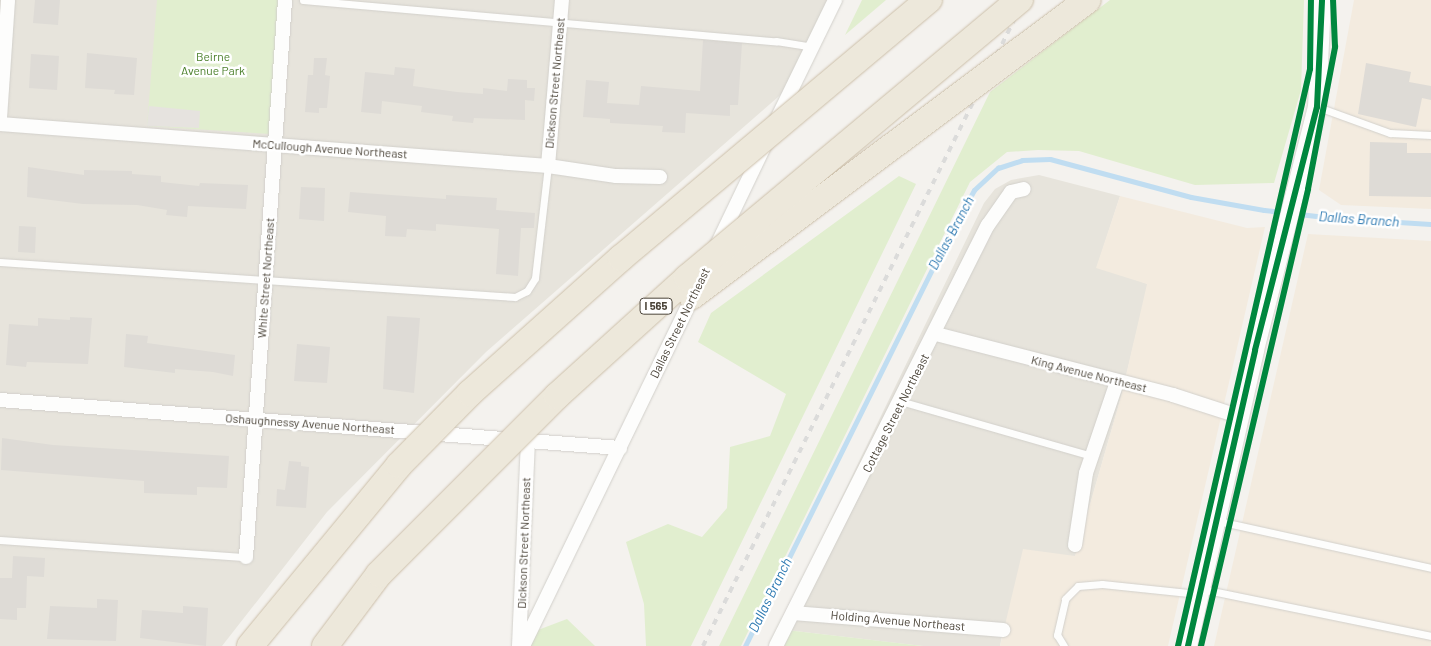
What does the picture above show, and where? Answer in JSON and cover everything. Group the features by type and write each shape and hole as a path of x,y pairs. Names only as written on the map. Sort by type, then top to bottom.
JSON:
{"highway":[{"path":"250,646 399,465 470,393 621,258 929,0"},
{"name":"I 565","path":"325,646 379,574 557,396 687,278 1020,0"},
{"path":"557,396 1087,0"}],"street":[{"path":"0,118 8,0"},
{"name":"White Street Northeast","path":"246,557 285,0"},
{"name":"Dickson Street Northeast","path":"548,166 562,0"},
{"name":"Dallas Street Northeast","path":"523,646 835,0"},
{"path":"1188,646 1316,107 1322,0"},
{"name":"McCullough Avenue Northeast","path":"0,124 548,166 616,176 660,177"},
{"name":"Cottage Street Northeast","path":"776,646 936,334 988,225 1012,192 1024,189"},
{"name":"King Avenue Northeast","path":"936,334 1241,417"},
{"path":"1075,545 1086,473 1117,382"},
{"name":"Oshaughnessy Avenue Northeast","path":"0,400 620,448"},
{"name":"Dickson Street Northeast","path":"519,646 528,440"},
{"name":"Holding Avenue Northeast","path":"793,613 1003,630"}],"lane":[{"path":"303,0 560,22 812,47"},
{"path":"1316,107 1390,133 1431,135"},
{"path":"0,262 515,297 527,291 535,278 548,166"},
{"path":"900,401 1092,456"},
{"path":"1218,520 1431,568"},
{"path":"0,540 246,557"},
{"path":"1064,646 1057,635 1065,599 1078,586 1118,584 1189,593 1202,589 1431,636"}],"shaded area":[{"path":"0,0 830,0 786,90 486,352 327,512 222,646 0,646"},
{"path":"1354,0 1431,0 1431,209 1341,205 1319,190"},
{"path":"149,106 200,111 199,128 147,126"},
{"path":"1039,175 1120,196 1097,267 1148,284 1121,397 1075,557 1003,630 1000,646 923,646 778,629 984,203 995,189 1011,180"},
{"path":"1120,196 1247,228 1265,227 1168,646 1000,646 1023,549 1075,556 1121,397 1147,284 1096,268"},
{"path":"1308,234 1431,241 1431,646 1214,646"}],"green space":[{"name":"Beirne Avenue Park","path":"157,0 279,0 271,134 147,126"},
{"path":"862,0 886,0 845,35"},
{"path":"1110,0 1304,0 1301,90 1274,183 1195,185 1079,151 1038,150 1007,152 970,182 741,646 719,646 990,92"},
{"path":"899,176 916,184 691,646 646,646 644,604 626,542 668,524 702,537 727,508 730,447 770,436 786,394 698,342 711,313"},
{"path":"567,619 595,646 526,646 530,633"},
{"path":"778,629 923,646 771,646"}],"building":[{"path":"35,0 60,0 58,25 33,23"},
{"path":"703,40 742,43 738,105 730,105 730,116 686,113 685,133 662,132 663,126 610,123 610,119 583,117 586,80 609,82 607,103 639,105 641,86 700,91"},
{"path":"87,53 137,58 134,95 114,94 115,90 85,88"},
{"path":"31,54 59,56 57,90 29,88"},
{"path":"314,58 327,58 325,75 330,76 327,108 319,108 319,113 305,112 308,75 313,75"},
{"path":"1366,63 1411,72 1409,82 1431,86 1431,100 1422,98 1416,127 1358,114"},
{"path":"395,67 415,69 413,86 457,92 483,94 483,88 507,91 508,79 527,80 527,88 535,88 534,101 525,100 525,120 474,118 473,123 452,121 453,116 421,112 422,106 382,101 381,114 361,112 365,72 394,75"},
{"path":"1370,142 1407,143 1407,153 1431,153 1431,197 1369,196"},
{"path":"28,167 84,175 84,170 132,171 132,174 161,176 161,182 199,186 200,183 248,185 246,209 188,206 187,217 166,215 167,210 137,205 83,204 27,197"},
{"path":"301,187 325,188 324,221 299,219"},
{"path":"350,192 446,199 446,195 497,198 496,210 535,213 534,228 521,228 518,276 496,274 499,229 436,224 436,231 407,229 406,237 385,236 386,216 348,212"},
{"path":"19,226 36,227 35,253 18,252"},
{"path":"387,316 420,318 414,393 383,389"},
{"path":"70,317 92,318 88,364 27,362 26,367 6,365 9,324 38,326 38,318 70,320"},
{"path":"126,334 148,336 147,343 235,355 233,376 213,372 175,369 175,373 124,367"},
{"path":"297,344 330,347 327,383 294,381"},
{"path":"2,438 53,445 229,456 227,488 197,487 197,495 144,493 144,481 1,470"},
{"path":"289,461 301,462 301,466 309,467 306,508 276,506 277,489 285,490"},
{"path":"13,556 45,558 44,577 27,576 26,608 17,608 17,620 0,619 0,578 12,578"},
{"path":"97,599 118,600 116,641 47,639 50,606 97,608"},
{"path":"183,606 208,608 206,646 140,638 142,610 183,613"}],"waterway":[{"name":"Dallas Branch","path":"745,646 950,233 974,190 998,168 1022,160 1050,159 1191,197 1264,210 1334,218 1431,224"}],"railway":[{"path":"703,646 1024,0"}],"cycle path":[{"path":"1178,646 1310,69 1311,0"},
{"path":"1188,646 1255,350 1317,107 1322,0"},
{"path":"1201,646 1308,189 1335,47 1333,0"}]}
